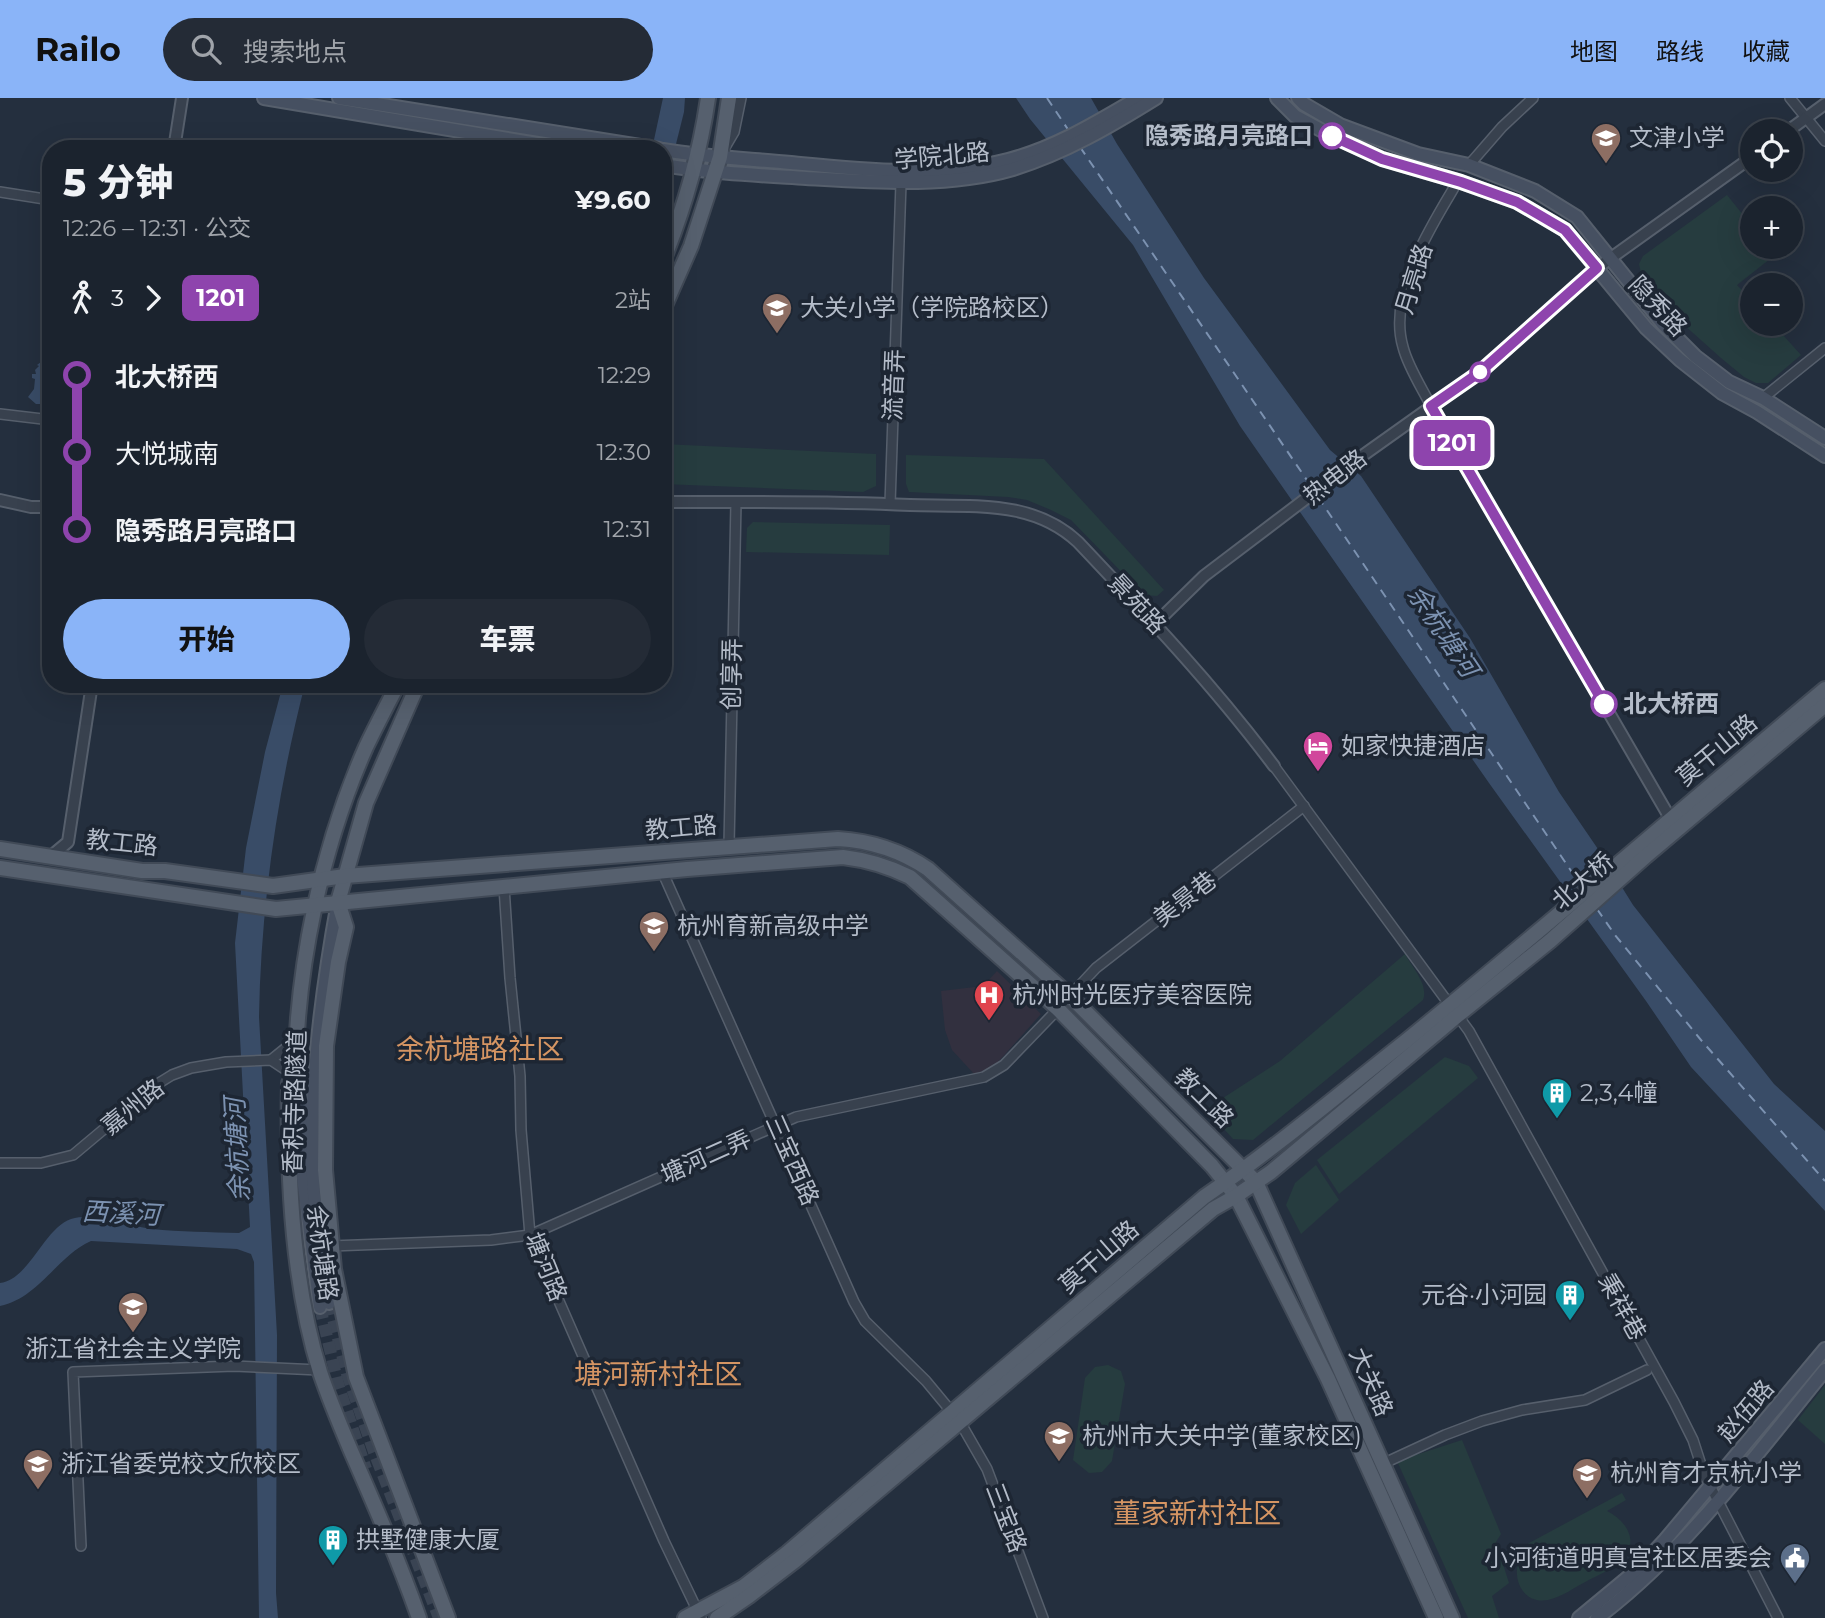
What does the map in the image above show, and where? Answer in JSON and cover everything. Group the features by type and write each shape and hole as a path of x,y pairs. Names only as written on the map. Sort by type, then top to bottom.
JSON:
{"main road":[{"path":"264,98 514,140"},
{"name":"学院北路","path":"339,98 398,103 610,140"},
{"path":"672,238 693,170 708,98"},
{"path":"672,289 691,246 720,157 729,98"},
{"name":"学院北路","path":"672,167 715,172 901,183 982,176 1076,144 1140,102 1156,98"},
{"name":"隐秀路","path":"1277,98 1295,116 1382,159 1458,181 1517,202 1565,230 1646,328 1680,360 1722,393 1825,456"},
{"name":"隐秀路","path":"1298,98 1304,104 1351,129 1418,154 1469,165 1535,191 1577,218 1663,324 1695,356 1729,382 1763,398 1825,439"},
{"name":"学院北路","path":"672,151 885,172 1012,164"},
{"name":"莫干山路","path":"1642,851 1670,818 1825,689"},
{"name":"余杭塘路","path":"393,693 366,747 341,812 315,905 295,1076 289,1083 289,1180 303,1294 319,1370 419,1618"},
{"name":"余杭塘路","path":"414,693 388,747 366,803 338,902 346,927 330,1014 325,1093 325,1170 334,1269 356,1377 448,1618"},
{"name":"莫干山路","path":"1642,851 1825,705"},
{"name":"教工路","path":"0,849 142,871 165,870 273,886 345,876 729,846 838,839 884,846 903,853 928,869 1070,996 1242,1170"},
{"name":"北大桥","path":"1546,935 1642,851"},
{"name":"教工路","path":"0,868 276,909 843,857 868,860 910,877 934,896 1058,1009 1226,1182"},
{"name":"香积寺路隧道","path":"295,1076 301,1090 303,1178 324,1305 313,1186 313,1084 324,981 338,902"},
{"name":"莫干山路","path":"717,1618 786,1567 1204,1197 1259,1160 1546,935"},
{"name":"莫干山路","path":"695,1616 743,1587 1213,1209 1271,1172 1453,1010"},
{"name":"大关路","path":"1242,1170 1256,1182 1452,1618"},
{"name":"大关路","path":"1226,1182 1236,1196 1328,1379 1436,1618"},
{"name":"赵伍路","path":"1579,1618 1637,1570 1665,1540 1825,1349"},
{"name":"赵伍路","path":"1597,1618 1631,1593 1718,1502 1825,1370"}],"street":[{"path":"175,140 181,98"},
{"path":"720,157 734,132 741,98"},
{"path":"1469,165 1502,127 1533,98"},
{"path":"1790,98 1825,141"},
{"path":"1805,119 1825,104"},
{"name":"热电路","path":"1156,623 1204,576 1362,456 1480,372 1597,268 1740,166"},
{"name":"月亮路","path":"1458,181 1419,249 1406,287 1399,319 1403,347 1431,406 1670,818"},
{"name":"流音弄","path":"890,504 901,183"},
{"path":"0,192 42,199"},
{"path":"1763,398 1825,348"},
{"path":"0,414 42,419"},
{"path":"0,500 42,507"},
{"name":"景苑路","path":"672,502 992,508 1020,512 1065,531 1156,623 1237,717 1453,1010"},
{"name":"创享弄","path":"729,846 736,502"},
{"path":"50,857 68,842 91,693"},
{"name":"美景巷","path":"1070,996 1096,968 1304,806"},
{"path":"68,842 81,862"},
{"name":"三宝西路","path":"662,872 854,1302 865,1321 926,1381 956,1418"},
{"name":"塘河路","path":"504,887 530,1235 695,1616"},
{"name":"塘河二弄","path":"331,1246 491,1240 530,1235 796,1117 984,1077 1004,1065 1058,1009"},
{"name":"秉祥巷","path":"1453,1010 1469,1031 1674,1402 1718,1502 1778,1618"},
{"path":"295,1076 271,1060 298,1038"},
{"name":"嘉州路","path":"0,1163 41,1163 73,1155 172,1075 191,1068 226,1062 271,1060"},
{"path":"81,1546 73,1372 248,1366 319,1370"},
{"path":"1391,1460 1482,1421 1522,1410 1585,1400 1647,1370"},
{"name":"三宝路","path":"956,1418 987,1469 1043,1618"}],"shaded area":[{"name":"杭州时光医疗美容医院","path":"997,971 1041,1014 998,1062 990,1069 975,1075 952,1050 945,1030 941,991 983,986"}],"green space":[{"path":"1727,195 1740,211 1740,259 1770,259 1752,273 1740,273 1740,283 1737,285 1740,288 1740,336 1784,336 1801,355 1768,383 1756,383 1744,377 1683,324 1641,273 1639,264 1643,256"},
{"path":"672,444 876,454 876,486 863,492 672,484"},
{"path":"906,455 1044,459 1164,590 1157,596 1144,595 1071,520 1027,500 909,492 906,484"},
{"path":"753,522 890,525 889,555 746,552 747,528"},
{"path":"1405,954 1422,982 1423,1000 1253,1140 1233,1139 1206,1109 1280,1061"},
{"path":"1445,1057 1469,1066 1478,1078 1339,1194 1317,1160"},
{"path":"1316,1165 1339,1200 1301,1234 1286,1205 1295,1183"},
{"path":"1108,1365 1121,1371 1125,1384 1112,1461 1102,1472 1089,1473 1073,1460 1085,1378 1095,1367"},
{"path":"1825,1385 1825,1444 1798,1420"},
{"path":"1462,1440 1501,1534 1496,1542 1509,1583 1492,1596 1499,1618 1468,1618 1397,1461"},
{"path":"1622,1493 1626,1500 1607,1511 1620,1521 1629,1533 1630,1547 1620,1562 1553,1599 1533,1599 1527,1595 1517,1578 1518,1563 1509,1565 1503,1557"}],"water":[{"path":"663,98 685,98 672,160 672,140 654,140"},
{"name":"余杭塘河","path":"1016,98 1091,98 1117,144 1204,278 1330,450 1361,476 1470,638 1559,792 1633,905 1774,1084 1825,1131 1825,1211 1691,1067 1240,426 1133,245 1030,119"},
{"path":"42,359 42,404 36,404 28,397 34,389 35,379 32,374 36,374 37,365"},
{"path":"281,693 303,693 286,766 272,849 260,975 259,1017 277,1335 278,1618 259,1618 254,1262 251,1254 237,1249 91,1241 68,1256 26,1295 0,1306 0,1283 20,1273 53,1232 71,1219 101,1218 152,1229 184,1231 239,1233 250,1227 235,943 246,848 265,752"}],"ferry route":[{"path":"1047,98 1069,131"},
{"path":"1080,147 1313,489"},
{"path":"1318,497 1582,887"},
{"path":"1597,909 1701,1040 1825,1181"}],"tunnel":[{"path":"329,1303 347,1374 374,1452 439,1618"},
{"path":"320,1307 338,1384 366,1469"}],"bus line":[{"name":"1201","path":"1332,136 1382,159 1517,202 1565,230 1597,268 1480,372 1431,406 1604,704"}],"place":[{"name":"隐秀路月亮路口","path":"1332,136"},
{"name":"文津小学","path":"1606,165"},
{"name":"大关小学（学院路校区）","path":"777,335"},
{"name":"北大桥西","path":"1604,704"},
{"name":"如家快捷酒店","path":"1318,773"},
{"name":"杭州育新高级中学","path":"654,953"},
{"name":"杭州时光医疗美容医院","path":"989,1022"},
{"name":"2,3,4幢","path":"1557,1120"},
{"name":"元谷·小河园","path":"1570,1322"},
{"name":"浙江省社会主义学院","path":"133,1334"},
{"name":"杭州市大关中学(董家校区)","path":"1059,1463"},
{"name":"浙江省委党校文欣校区","path":"38,1491"},
{"name":"杭州育才京杭小学","path":"1587,1500"},
{"name":"拱墅健康大厦","path":"333,1567"},
{"name":"小河街道明真宫社区居委会","path":"1795,1585"}],"district":[{"name":"余杭塘路社区","path":"480,1049"},
{"name":"塘河新村社区","path":"658,1374"},
{"name":"董家新村社区","path":"1197,1513"}],"water label":[{"name":"西溪河","path":"121,1213"}]}
